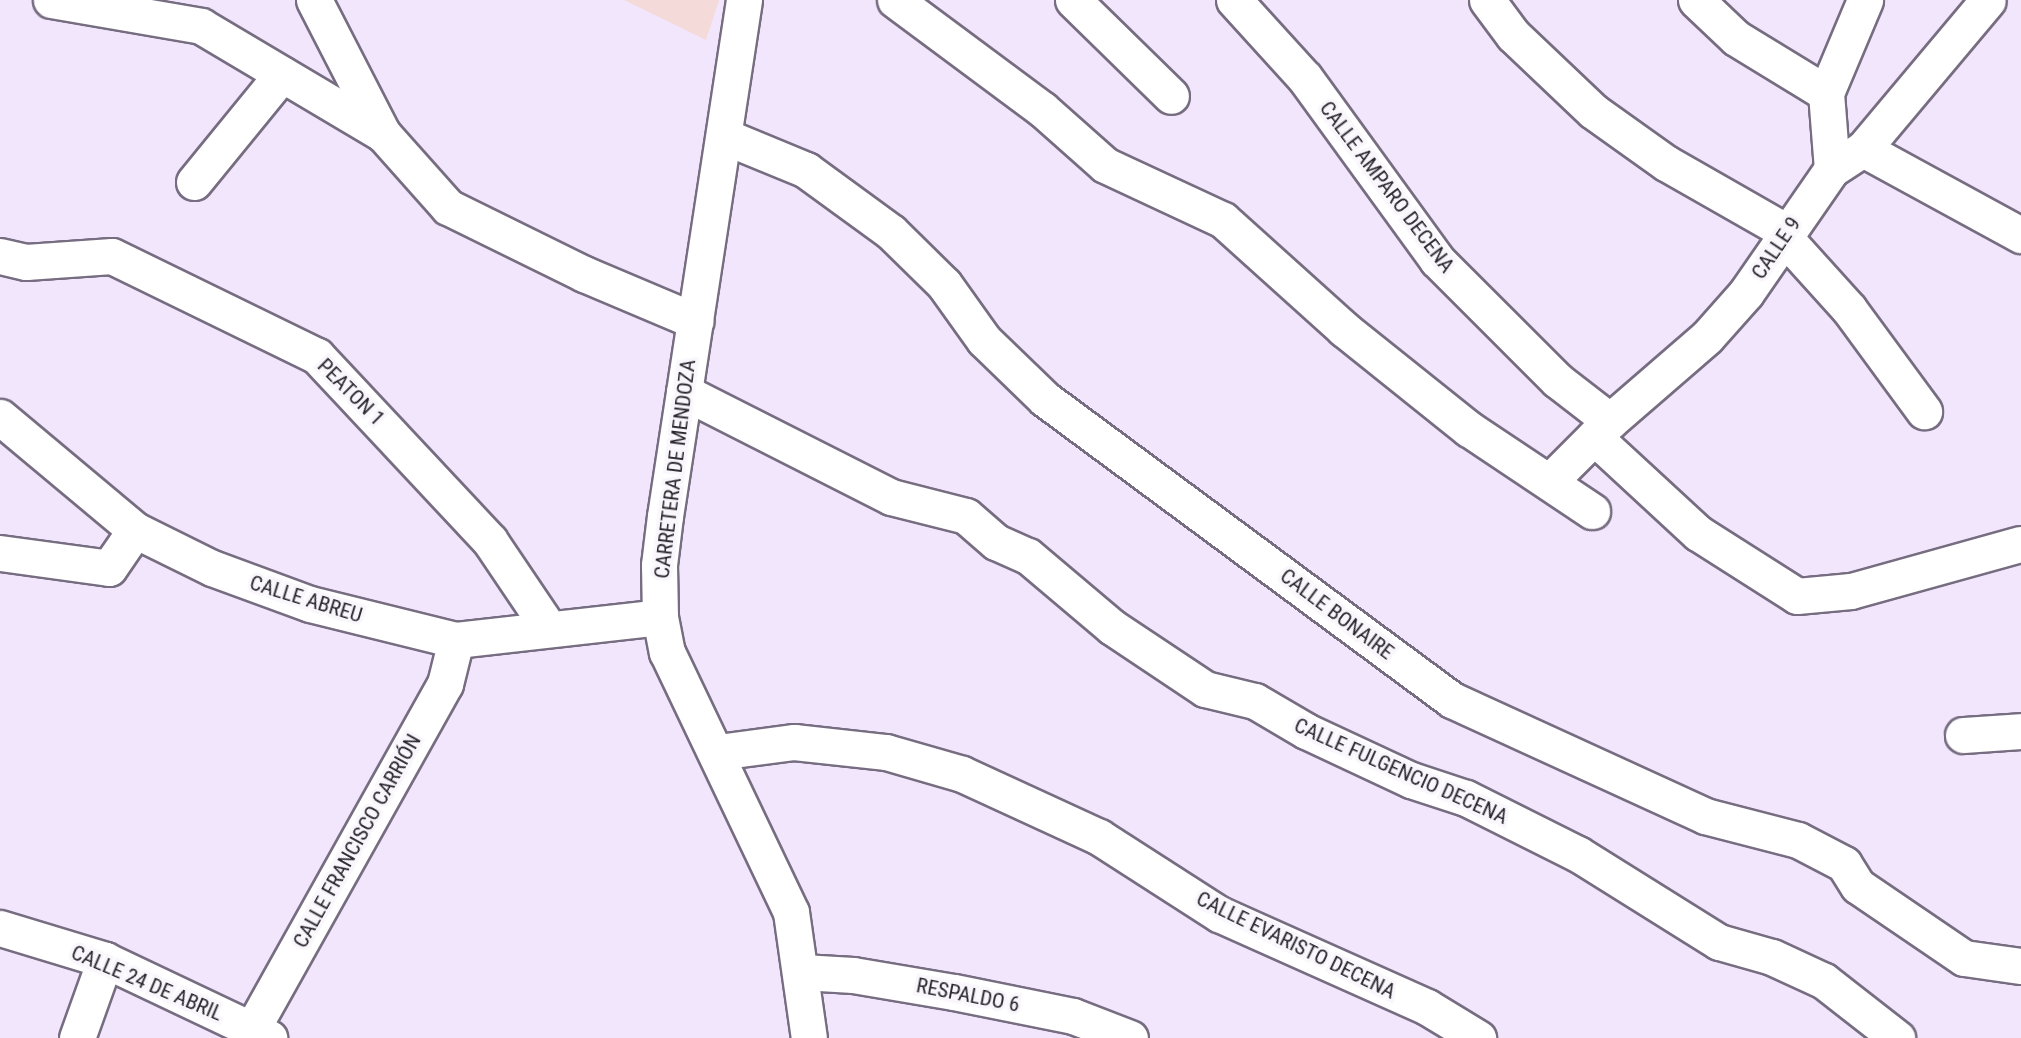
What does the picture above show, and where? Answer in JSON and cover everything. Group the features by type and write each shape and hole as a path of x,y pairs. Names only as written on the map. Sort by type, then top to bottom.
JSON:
{"street":[{"path":"51,0 201,26 383,135"},
{"path":"314,0 383,135 448,207 584,274 695,321"},
{"name":"CARRETERA DE MENDOZA","path":"744,0 726,137 695,321 659,565 660,617 667,652 718,752 791,912 802,972 809,1038"},
{"path":"895,0 1042,109 1105,164 1223,220 1354,338 1469,429 1592,511"},
{"path":"1073,0 1171,96"},
{"name":"CALLE AMPARO DECENA","path":"1234,0 1306,78 1437,260 1557,380 1698,533 1797,596 1851,591 2021,544"},
{"path":"1487,0 1513,35 1593,111 1666,163 1785,234 1849,309 1924,411"},
{"path":"1696,0 1736,38 1826,93"},
{"path":"1832,169 1826,93 1865,0"},
{"name":"CALLE 9","path":"1549,482 1602,429 1707,337 1746,293 1832,169 1863,149 1988,0"},
{"path":"194,182 282,74"},
{"name":"CALLE BONAIRE","path":"726,137 806,170 891,232 944,284 984,340 1045,399 1452,700 1705,816 1798,839 1844,864 1858,886 1964,958 2021,967"},
{"path":"1863,149 2021,235"},
{"name":"PEATON 1","path":"0,256 26,262 112,256 317,356 490,541 548,627"},
{"name":"CALLE FULGENCIO DECENA","path":"684,392 891,498 966,516 996,542 1028,556 1112,627 1205,689 1255,701 1306,731 1411,780 1466,798 1566,848 1718,942 1772,957 1824,981 1897,1038"},
{"name":"CALLE ABREU","path":"0,417 135,530 212,568 310,604 456,640 548,627 660,617"},
{"path":"0,553 109,568 135,530"},
{"name":"CALLE FRANCISCO CARRIÓN","path":"256,1034 445,684 456,640"},
{"path":"1963,734 2021,731"},
{"name":"CALLE EVARISTO DECENA","path":"718,752 794,742 886,752 962,774 1099,837 1219,914 1427,1007 1478,1038"},
{"name":"CALLE 24 DE ABRIL","path":"0,928 105,960 256,1034"},
{"path":"76,1038 105,960"},
{"name":"RESPALDO 6","path":"802,972 853,975 1073,1016 1130,1038"}],"shaded area":[{"path":"624,0 719,0 706,40"}]}
